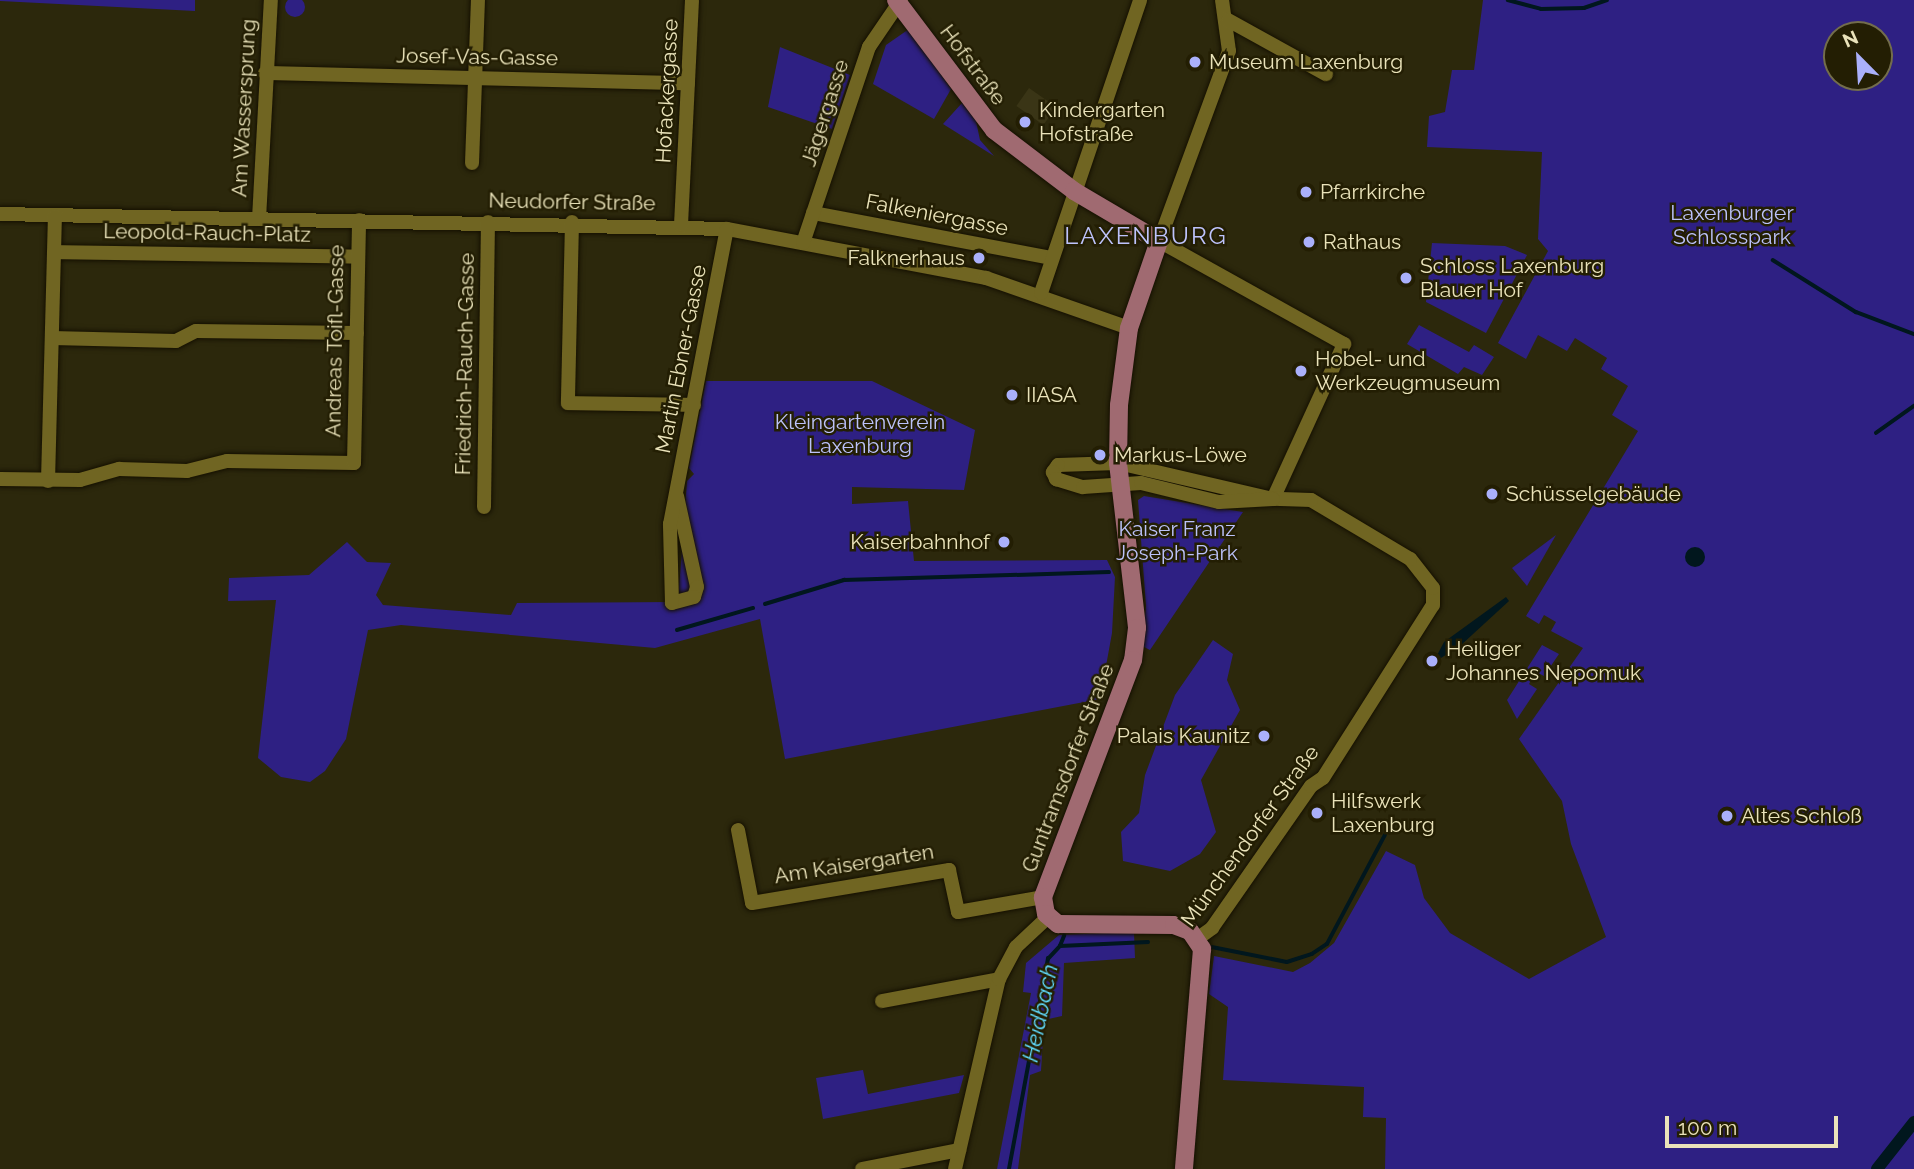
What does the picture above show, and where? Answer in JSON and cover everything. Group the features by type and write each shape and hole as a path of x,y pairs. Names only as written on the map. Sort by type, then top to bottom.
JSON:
{"main road":[{"name":"Hofstraße","path":"898,1 994,130 1074,191 1159,241"},
{"name":"Guntramsdorfer Straße","path":"1048,917 1043,897 1133,660 1137,628 1118,463 1129,328 1159,241"},
{"path":"1048,917 1065,926 1174,925 1197,939"},
{"name":"Münchendorfer Straße","path":"1184,1169 1203,963 1197,939"}],"street":[{"name":"Am Wassersprung","path":"259,219 271,0"},
{"path":"472,163 478,0"},
{"name":"Hofackergasse","path":"681,225 692,0"},
{"path":"1041,293 1140,0"},
{"path":"1159,241 1229,51 1228,20 1222,0"},
{"name":"Jägergasse","path":"803,243 869,47 898,1"},
{"path":"1228,20 1326,74"},
{"name":"Josef-Vas-Gasse","path":"265,73 688,83"},
{"name":"Falkeniergasse","path":"813,213 1052,258"},
{"name":"Neudorfer Straße","path":"0,214 572,222 727,229 1041,293 1129,328"},
{"path":"0,479 48,481 55,216"},
{"name":"Andreas Toifl-Gasse","path":"48,481 80,480 119,469 187,471 228,461 354,463 359,220"},
{"name":"Friedrich-Rauch-Gasse","path":"484,507 488,222"},
{"path":"572,222 568,402 694,405"},
{"name":"Martin Ebner-Gasse","path":"677,496 697,587 694,597 672,603 670,524 727,229"},
{"name":"Hofstraße","path":"1159,241 1345,344 1273,499"},
{"name":"Leopold-Rauch-Platz","path":"55,252 358,257"},
{"path":"52,338 176,341 195,331 358,333"},
{"path":"1118,463 1273,499 1219,502 1141,483 1076,486 1054,472 1058,465 1118,463"},
{"name":"Münchendorfer Straße","path":"1197,939 1212,928 1311,786 1323,778 1427,614 1433,588 1410,559 1311,500 1273,499"},
{"name":"Am Kaisergarten","path":"738,830 752,902 949,870 958,912 1043,897"},
{"path":"955,1169 999,979 1016,947 1048,917"},
{"path":"882,1001 999,979"},
{"path":"862,1169 959,1150"}],"shaded area":[{"path":"1029,88 1056,107 1043,125 1016,106"}],"green space":[{"path":"295,-3 302,0 305,7 302,14 295,17 288,14 285,7 288,0"},
{"path":"195,0 195,11 0,1"},
{"name":"Laxenburger Schlosspark","path":"1483,0 1914,0 1914,1169 1385,1169 1386,1118 1363,1117 1364,1087 1223,1080 1228,1007 1209,994 1214,956 1293,972 1310,963 1334,943 1386,851 1415,865 1424,898 1450,933 1529,979 1606,937 1571,844 1562,801 1519,739 1583,648 1551,631 1556,622 1544,615 1539,624 1526,616 1638,431 1612,415 1628,386 1601,369 1607,358 1575,338 1567,351 1538,335 1526,359 1498,343 1548,251 1538,239 1542,152 1427,147 1429,116 1445,112 1452,70 1474,70"},
{"path":"909,29 951,89 934,119 873,84 886,45"},
{"path":"780,47 850,75 832,129 768,107"},
{"path":"962,103 976,121 980,140 994,156 943,124"},
{"path":"1432,243 1505,246 1527,255 1486,333 1426,302"},
{"path":"1419,325 1469,352 1474,345 1494,357 1482,375 1464,367 1458,374 1407,344"},
{"name":"Kleingartenverein Laxenburg","path":"706,381 872,381 975,430 964,490 852,487 852,504 908,501 914,561 1107,560 1115,577 1112,633 1100,699 785,759 760,619 655,648 401,625 368,630 346,739 325,771 310,782 281,777 258,758 276,600 228,601 229,578 309,575 347,542 367,562 391,563 376,595 383,605 511,615 517,603 678,602 687,481 694,474 689,468"},
{"name":"Kaiser Franz Joseph-Park","path":"1144,496 1243,512 1150,650 1142,646 1146,606 1138,500"},
{"path":"1556,535 1527,586 1512,568"},
{"path":"1213,640 1233,654 1227,680 1240,710 1201,780 1216,832 1200,854 1170,871 1123,861 1121,832 1139,813 1145,775 1175,695"},
{"path":"1542,645 1559,654 1544,676 1536,672 1529,684 1537,689 1517,719 1507,700"},
{"path":"1134,932 1135,958 1064,963 1062,1016 1044,1020 1041,1071 1030,1075 1018,1169 997,1169 1031,993 1023,992 1026,963 1059,935"},
{"path":"863,1070 868,1094 964,1075 959,1093 823,1119 816,1078"}],"water":[{"path":"1695,547 1702,550 1705,557 1702,564 1695,567 1688,564 1685,557 1688,550"},
{"path":"1506,597 1509,601 1460,646 1433,663 1444,642"}],"waterway":[{"path":"1508,0 1541,9 1584,8 1607,0"},
{"path":"1773,260 1856,312 1914,334"},
{"name":"Heidbach","path":"1876,433 1914,406"},
{"path":"765,604 844,580 1109,572"},
{"path":"677,630 753,608"},
{"name":"Heidbach","path":"1212,947 1287,962 1312,954 1327,944 1385,835"},
{"path":"1060,946 1064,936"},
{"name":"Heidbach","path":"1009,1169 1048,959 1060,946 1148,942"},
{"path":"1877,1169 1914,1122"}],"place":[{"name":"Museum Laxenburg","path":"1195,62"},
{"name":"Kindergarten Hofstraße","path":"1025,122"},
{"name":"Pfarrkirche","path":"1306,192"},
{"name":"Rathaus","path":"1309,242"},
{"name":"Falknerhaus","path":"979,258"},
{"name":"Schloss Laxenburg Blauer Hof","path":"1406,278"},
{"name":"Hobel- und Werkzeugmuseum","path":"1301,371"},
{"name":"IIASA","path":"1012,395"},
{"name":"Markus-Löwe","path":"1100,455"},
{"name":"Schüsselgebäude","path":"1492,494"},
{"name":"Kaiserbahnhof","path":"1004,542"},
{"name":"Heiliger Johannes Nepomuk","path":"1432,661"},
{"name":"Palais Kaunitz","path":"1264,736"},
{"name":"Hilfswerk Laxenburg","path":"1317,813"},
{"name":"Altes Schloß","path":"1727,816"}],"district":[{"name":"LAXENBURG","path":"1146,236"}]}
